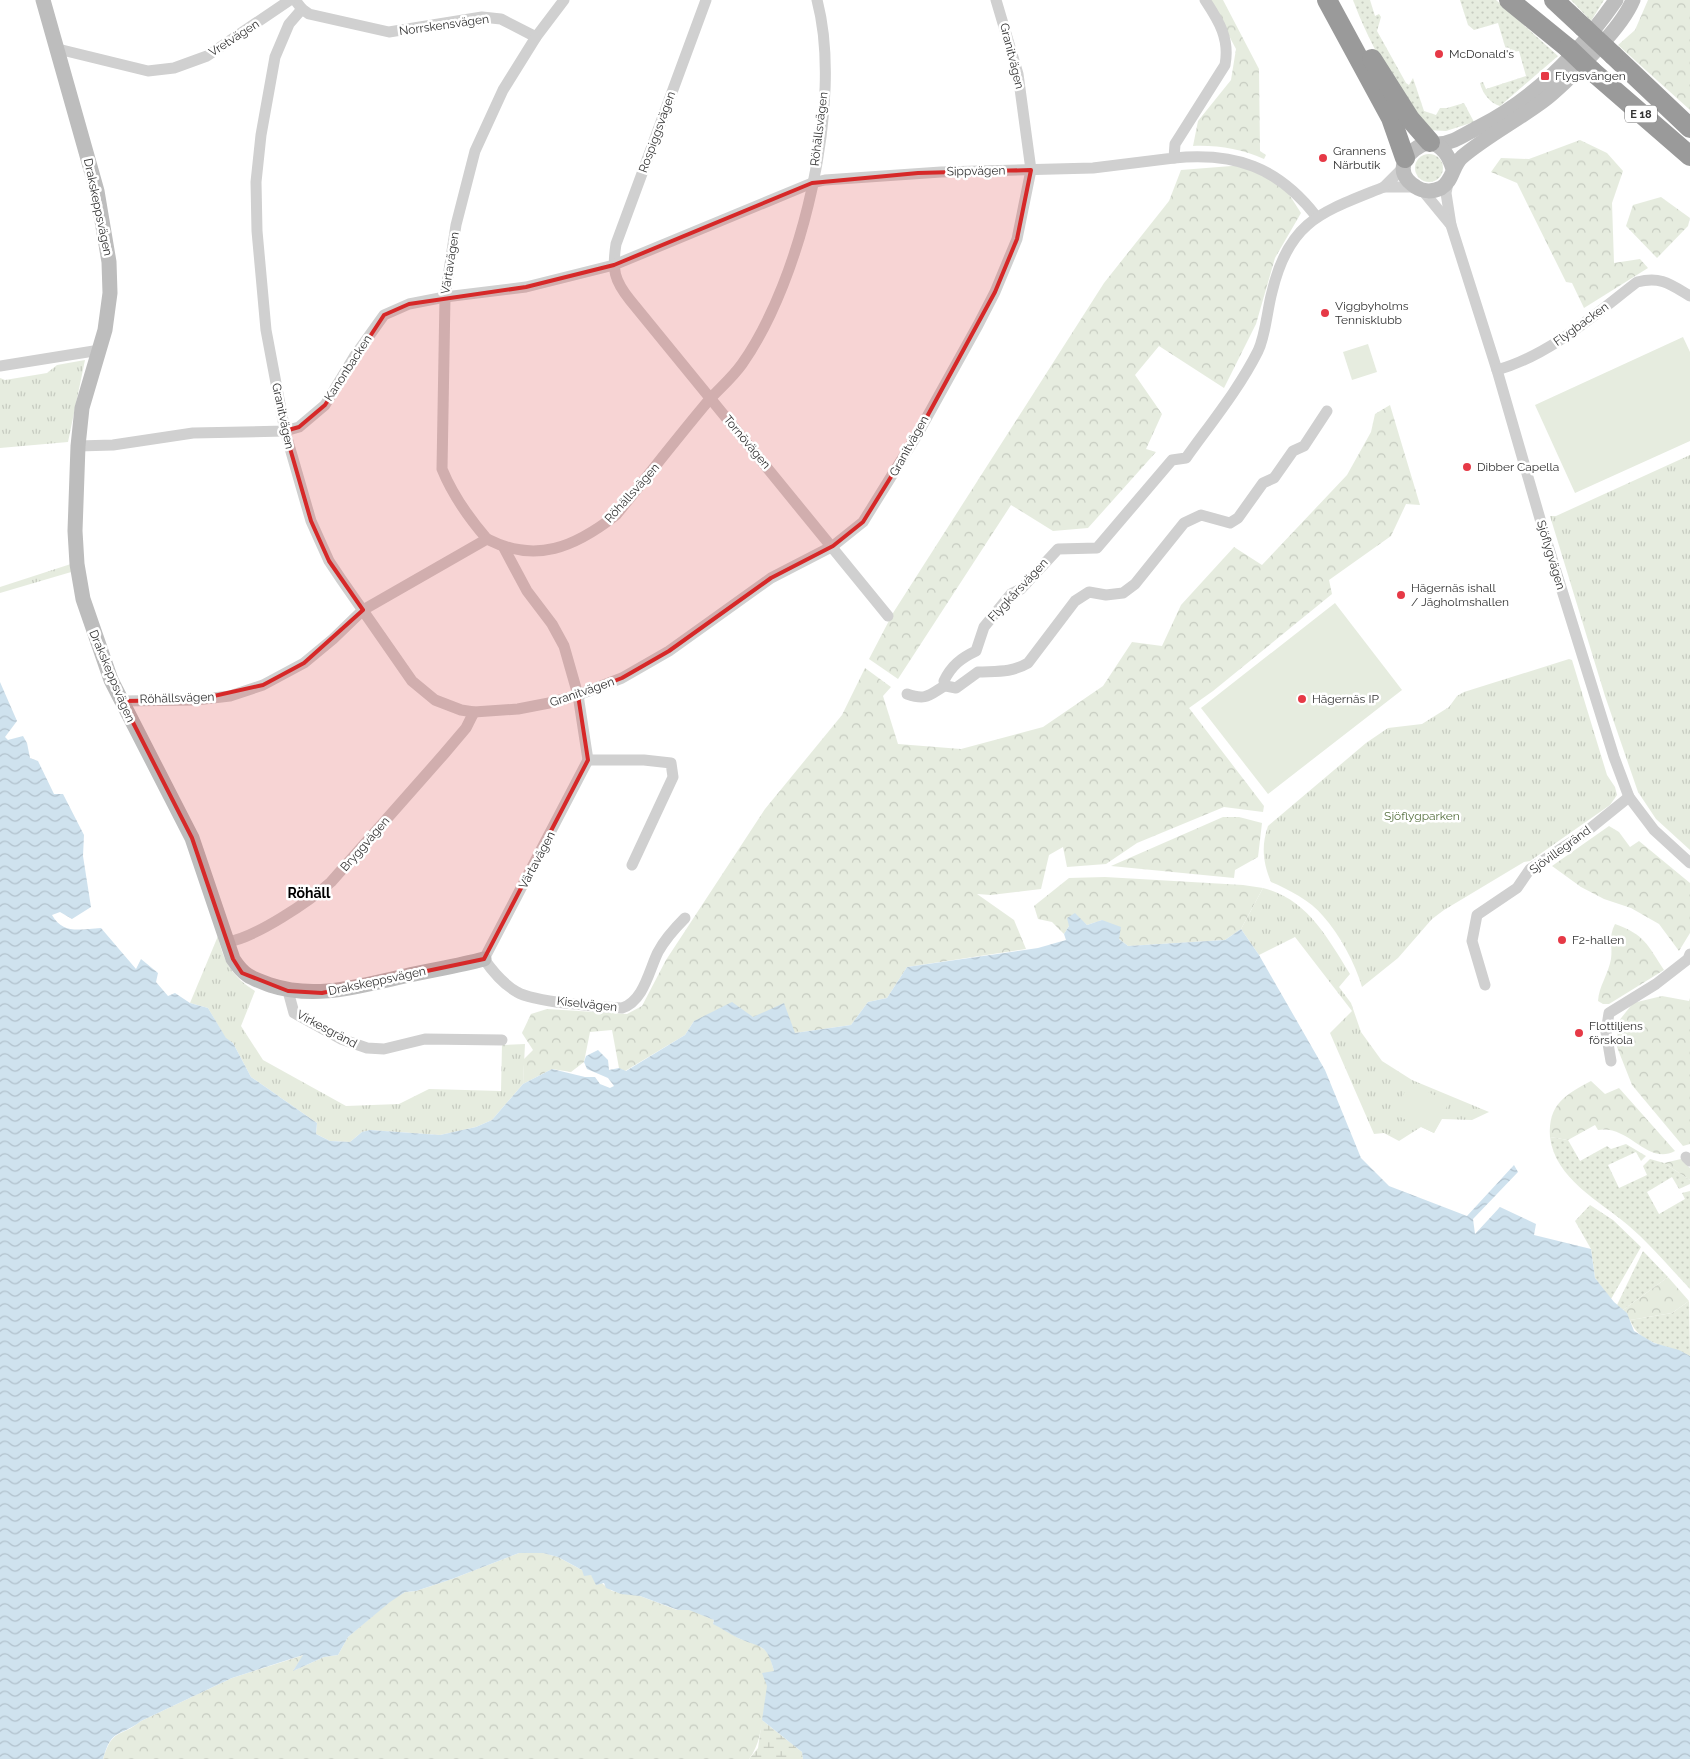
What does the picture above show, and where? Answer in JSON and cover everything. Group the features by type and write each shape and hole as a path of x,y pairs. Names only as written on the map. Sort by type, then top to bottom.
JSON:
{"highway":[{"path":"1327,0 1391,118 1404,163"},
{"path":"1341,0 1351,24 1410,119 1430,140"},
{"path":"1509,0 1568,48"},
{"name":"E 18","path":"1517,0 1592,71 1690,156"},
{"name":"E 18","path":"1554,0 1690,128"},
{"path":"1558,0 1584,27"}],"street":[{"name":"Drakskeppsvägen","path":"43,0 97,191 107,244 110,293 100,350 82,408 78,446 75,531 79,580 101,656 122,702 192,838 233,960 242,973 288,991 322,993 344,990 484,959"},
{"name":"Vretvägen","path":"58,49 148,72 174,68 206,56 290,0"},
{"name":"Värtavägen","path":"487,539 459,503 442,469 444,297 456,225 475,151 503,90 536,37 564,0"},
{"name":"Rospiggsvägen","path":"614,265 616,244 706,0"},
{"name":"Röhällsvägen","path":"122,702 196,700 230,696 263,686 304,663 363,610 487,539 504,548 533,551 561,548 598,529 616,515 743,363 785,281 797,250 820,139 824,79 823,34 817,0"},
{"name":"Granitvägen","path":"299,5 275,58 261,135 256,182 257,232 266,330 285,431 311,521 329,561 400,665 424,692 448,706 474,712 518,710 578,695 644,667 771,578 833,546 863,522 879,499 978,325 995,292 1017,239 1031,170 1018,74 996,0"},
{"path":"1174,158 1175,144 1225,65 1227,54 1225,35 1205,0"},
{"path":"1616,0 1597,27 1554,74 1528,95 1478,127 1430,140 1412,149 1404,163 1406,177 1418,189 1440,189 1451,176 1459,159 1543,100 1574,74 1623,18 1634,0"},
{"name":"Norrskensvägen","path":"299,5 329,19 389,32 482,17 501,18 536,37"},
{"path":"1430,140 1446,152 1451,176"},
{"name":"Sippvägen","path":"614,265 812,183 918,173 1093,168 1197,156 1226,158 1248,163 1288,185 1316,216"},
{"name":"Flygkårsvägen","path":"1384,187 1404,163"},
{"name":"Sjöflygvägen","path":"1451,176 1446,193 1450,225 1497,370 1545,536 1614,757 1629,798 1654,830 1690,864"},
{"name":"Flygkårsvägen","path":"946,685 944,682 954,665 963,657 976,651 984,627 1011,594 1021,589 1047,559 1058,549 1097,548 1172,460 1186,458 1232,394 1259,349 1279,263 1298,235 1316,216 1384,187 1418,189"},
{"name":"Sjöflygvägen","path":"1418,189 1450,225"},
{"name":"Kanonbacken","path":"78,446 113,446 193,433 285,431 299,427 325,405 354,357 384,315 409,304 444,297 526,287 614,265"},
{"name":"Tornövägen","path":"614,265 618,285 833,546 888,616"},
{"name":"Flygbacken","path":"1497,370 1514,365 1558,342 1637,282 1652,278 1664,281 1690,296"},
{"path":"0,366 100,350"},
{"path":"907,694 918,698 932,695 946,685 956,688 978,672 998,673 1017,670 1028,663 1075,601 1090,592 1106,595 1123,593 1135,584 1184,523 1201,515 1230,523 1238,518 1263,483 1274,478 1293,451 1304,446 1327,411"},
{"path":"504,548 527,591 552,624 561,640 571,666 578,695 588,760 644,760 671,763 673,777 632,865"},
{"name":"Bryggvägen","path":"227,942 237,940 272,921 315,896 331,882 466,728 474,712"},
{"name":"Värtavägen","path":"484,959 588,760"},
{"name":"Sjövillegränd","path":"1485,984 1472,941 1477,915 1517,888 1530,869 1582,835 1629,798"},
{"name":"Kiselvägen","path":"484,959 492,972 518,993 534,998 622,1008 630,1005 639,994 659,951 671,932 685,918"},
{"path":"1611,1061 1606,1032 1609,1013 1656,984 1688,959 1690,954"},
{"name":"Virkesgränd","path":"288,991 294,1013 359,1047 384,1049 425,1039 502,1040"}],"highlighted area":[{"path":"1031,170 1017,239 995,292 917,435 863,522 833,546 771,578 669,651 622,678 578,695 588,760 484,959 322,993 288,991 242,973 233,959 192,838 122,701 196,700 263,685 304,663 363,610 329,561 311,521 285,431 299,427 325,405 384,315 409,304 526,287 614,265 812,183 918,173"}],"green space":[{"path":"1210,0 1223,0 1259,69 1260,151 1266,155 1264,159 1229,148 1193,146 1198,121 1231,80 1236,49"},
{"path":"1353,0 1370,0 1375,16 1379,14 1381,17 1377,31 1406,83 1409,85 1413,78 1424,111 1436,115 1440,108 1464,103 1474,122 1446,131 1427,130 1385,68"},
{"path":"1460,0 1496,0 1558,56 1500,106 1487,98 1480,83 1483,82 1486,89 1526,76 1519,51 1507,53 1498,23 1474,30 1468,25"},
{"path":"1571,0 1604,0 1591,21"},
{"path":"1648,0 1690,0 1690,110 1618,45 1635,30"},
{"path":"1580,140 1607,153 1623,171 1612,203 1614,263 1640,259 1648,268 1584,308 1572,283 1566,282 1517,183 1491,172 1501,158 1529,159"},
{"path":"1429,154 1439,158 1443,168 1439,178 1429,182 1419,178 1415,168 1419,158"},
{"path":"1244,165 1285,188 1301,213 1275,258 1256,324 1224,388 1159,346 1135,375 1162,414 1146,449 1156,452 1088,528 1053,531 1011,505 898,679 869,659 893,613 1104,283 1169,201 1181,170"},
{"path":"1661,197 1690,218 1688,226 1657,258 1626,226 1633,205"},
{"path":"1683,337 1690,352 1690,441 1575,493 1535,405"},
{"path":"1368,344 1377,372 1352,380 1343,352"},
{"path":"85,360 68,442 0,448 0,378 5,380 47,373 57,365"},
{"path":"1390,405 1420,505 1406,504 1391,536 1329,580 1332,594 1213,691 1189,708 1264,806 1263,812 1224,807 1137,843 1106,864 1067,867 1063,847 1049,855 1041,889 991,895 977,894 1014,920 1026,949 907,967 887,998 868,1002 851,1025 795,1033 753,1017 694,1021 685,1035 625,1071 619,1068 612,1030 590,1032 584,1062 571,1072 552,1069 523,1084 524,1059 533,1050 522,1033 531,1014 547,1009 627,1014 642,1006 666,960 765,809 842,715 865,668 891,687 883,696 898,744 961,749 1043,727 1103,686 1132,642 1162,646 1181,605 1234,547 1262,565 1347,475 1371,432 1375,414"},
{"path":"1690,455 1690,850 1656,819 1638,792 1605,696 1550,516 1556,516"},
{"path":"77,562 78,570 0,593 0,587"},
{"name":"Hägernäs IP","path":"1335,603 1402,690 1268,794 1201,708"},
{"name":"Sjöflygparken","path":"1569,659 1572,660 1607,775 1615,787 1617,795 1610,805 1530,861 1524,862 1432,919 1398,958 1362,987 1346,950 1323,916 1306,900 1271,882 1264,854 1264,841 1268,826 1366,743 1388,728 1422,724 1449,707 1457,696 1464,692"},
{"path":"1223,817 1239,817 1262,823 1258,857 1235,870 1234,878 1111,866"},
{"path":"1609,826 1619,832 1630,847 1639,841 1690,883 1690,933 1679,951 1659,924 1631,908 1604,899 1581,887 1552,866"},
{"path":"1105,877 1243,885 1263,888 1241,929 1225,940 1128,946 1102,920 1087,925 1081,920 1069,926 1064,934 1052,922 1038,919 1034,906 1069,878"},
{"path":"1263,888 1278,893 1304,910 1333,946 1350,974 1339,987 1351,1003 1361,1032 1382,1061 1412,1080 1489,1112 1472,1120 1442,1119 1434,1133 1421,1127 1399,1141 1384,1133 1374,1134 1330,1033 1352,1011 1295,937 1259,955 1241,929"},
{"path":"1615,924 1633,932 1644,941 1664,970 1609,1004 1603,1004 1598,1001 1611,959 1611,937"},
{"path":"218,936 223,954 230,968 247,986 255,991 241,1026 263,1060 346,1106 399,1104 429,1089 501,1091 502,1045 525,1044 523,1084 492,1120 476,1127 440,1135 370,1130 362,1132 350,1142 330,1141 316,1134 317,1123 251,1077 233,1043 226,1039 208,1008 190,1003"},
{"path":"1662,996 1689,1001 1690,998 1690,1144 1683,1146 1632,1085 1617,1047 1618,1022 1633,1003"},
{"path":"1591,1081 1605,1094 1619,1088 1675,1151 1665,1154 1656,1153 1619,1133 1609,1130 1598,1130 1595,1125 1568,1140 1550,1137 1550,1126 1555,1108 1566,1096"},
{"path":"1409,1083 1449,1102 1434,1133 1394,1114"},
{"path":"1550,1137 1568,1140 1580,1161 1607,1146 1611,1149 1626,1144 1646,1156 1641,1161 1636,1152 1608,1165 1619,1188 1647,1175 1643,1166 1650,1159 1664,1163 1690,1180 1690,1184 1679,1189 1672,1177 1647,1192 1659,1214 1685,1199 1682,1193 1690,1191 1690,1289 1637,1233 1580,1188 1560,1165"},
{"path":"1681,1159 1690,1168 1690,1180 1664,1163"},
{"path":"1590,1205 1613,1220 1641,1247 1611,1299 1595,1278 1591,1249 1575,1221"},
{"path":"1643,1251 1668,1277 1623,1310 1617,1305"},
{"path":"1668,1277 1689,1301 1672,1313 1630,1320 1623,1310"},
{"path":"1689,1301 1690,1356 1648,1340 1640,1335 1630,1320 1672,1313"},
{"path":"519,1553 543,1553 558,1557 591,1575 612,1591 640,1596 677,1610 689,1609 714,1620 713,1623 740,1639 754,1642 769,1653 774,1671 767,1694 759,1740 749,1759 103,1759 110,1742 114,1738 141,1721 232,1678 304,1655 293,1671 324,1657 338,1655 348,1637 390,1601 405,1592 416,1591 452,1579"},
{"path":"762,1720 802,1752 803,1759 749,1759 758,1748"}],"water":[{"path":"0,682 17,721 5,737 8,740 23,736 27,743 30,758 38,761 54,794 63,794 84,835 83,856 91,907 72,919 60,912 52,915 56,921 61,926 73,929 101,928 136,969 141,959 158,973 156,982 168,996 175,993 190,1003 208,1008 226,1038 233,1043 251,1077 317,1123 316,1134 330,1141 350,1142 362,1132 370,1130 440,1135 476,1127 492,1120 523,1084 552,1069 585,1077 595,1077 600,1084 610,1088 614,1086 608,1078 587,1069 584,1062 586,1056 598,1050 608,1060 609,1070 619,1068 626,1071 685,1035 694,1021 732,1002 753,1017 784,1003 795,1033 851,1025 868,1002 887,998 907,967 1038,948 1066,940 1064,934 1069,926 1067,918 1075,913 1087,925 1102,920 1121,927 1119,939 1128,946 1225,940 1241,929 1259,955 1325,1070 1361,1158 1389,1186 1467,1216 1514,1165 1518,1172 1473,1219 1475,1234 1500,1207 1536,1224 1534,1235 1591,1249 1595,1278 1614,1302 1627,1313 1634,1331 1654,1343 1679,1350 1690,1356 1690,1759 803,1759 802,1752 762,1720 767,1686 762,1673 774,1671 768,1655 762,1648 738,1638 713,1624 714,1620 689,1610 678,1610 640,1596 621,1594 606,1588 604,1583 596,1585 591,1575 584,1576 582,1570 558,1557 543,1553 519,1553 452,1579 416,1591 405,1592 348,1637 338,1655 324,1657 293,1671 303,1655 232,1678 141,1721 113,1737 103,1759 0,1759"}],"place":[{"name":"McDonald's","path":"1439,54"},
{"name":"Flygsvängen","path":"1545,76"},
{"name":"Grannens Närbutik","path":"1323,158"},
{"name":"Viggbyholms Tennisklubb","path":"1325,313"},
{"name":"Dibber Capella","path":"1467,467"},
{"name":"Hägernäs ishall / Jägholmshallen","path":"1401,595"},
{"name":"Hägernäs IP","path":"1302,699"},
{"name":"F2-hallen","path":"1562,940"},
{"name":"Flottiljens förskola","path":"1579,1033"}],"district":[{"name":"Röhäll","path":"309,893"}]}
